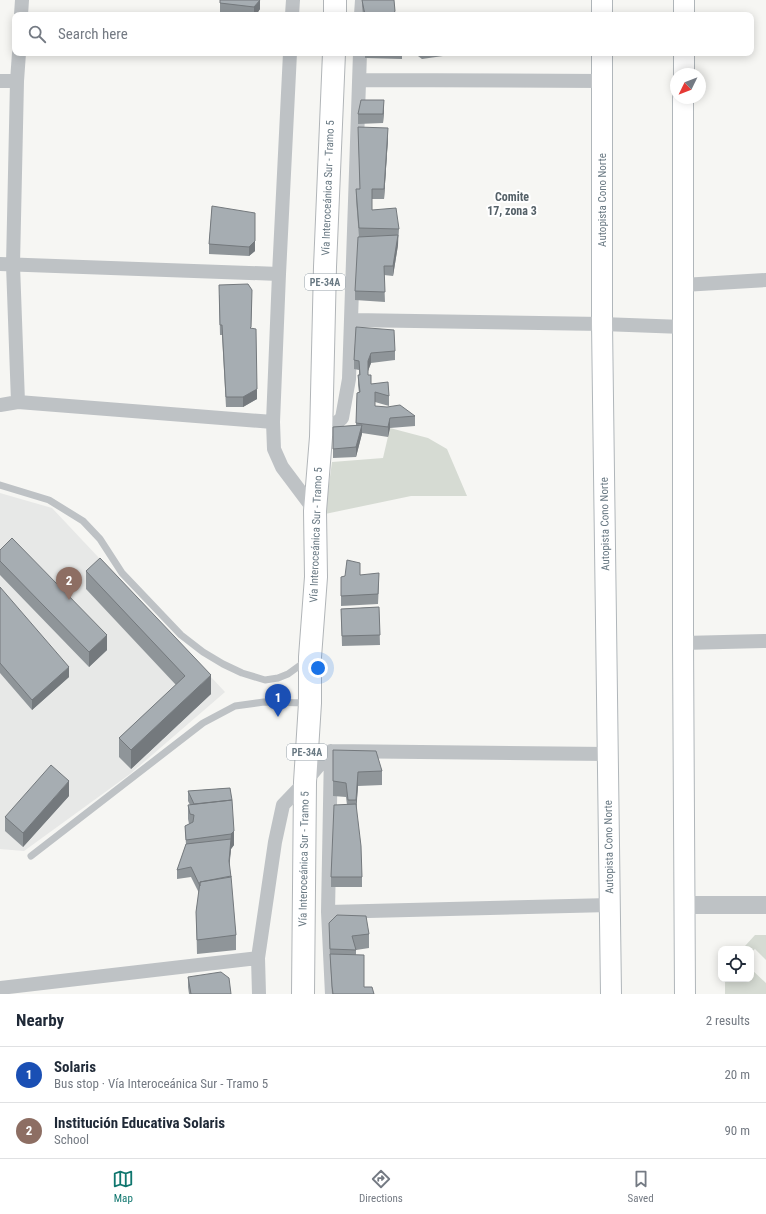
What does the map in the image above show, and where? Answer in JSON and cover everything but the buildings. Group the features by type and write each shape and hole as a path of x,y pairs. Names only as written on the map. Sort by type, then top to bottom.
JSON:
{"highway":[{"path":"335,0 335,12"},
{"name":"Vía Interoceánica Sur - Tramo 5","path":"303,994 305,782 310,703 310,657 316,577 315,511 321,437 325,267 334,56"}],"main road":[{"path":"602,0 602,12"},
{"path":"684,0 684,12"},
{"name":"Autopista Cono Norte","path":"602,56 602,324 611,994"},
{"path":"684,56 684,68"},
{"path":"683,104 683,643 685,994"}],"street":[{"path":"21,12 22,0"},
{"path":"292,12 293,0"},
{"path":"361,12 362,0"},
{"path":"18,402 6,264 19,56"},
{"path":"290,56 279,274 274,449 282,467 315,511"},
{"path":"321,437 342,418 349,379 360,56"},
{"path":"359,80 602,81"},
{"path":"0,81 17,82"},
{"path":"6,264 279,274"},
{"path":"683,285 766,280"},
{"path":"352,320 602,324 683,327"},
{"path":"0,404 18,402 274,422"},
{"path":"683,643 766,642"},
{"path":"259,994 258,958 275,842 283,805 332,751 608,754"},
{"path":"332,751 328,912 332,994"},
{"path":"328,912 610,905"},
{"path":"685,905 766,905"},
{"path":"9,990 258,958"}],"lane":[{"path":"0,485 49,500 83,521 100,539 122,573 180,635 203,652 223,664 242,673 266,680 278,678 288,674 310,657"},
{"path":"31,856 197,728 216,716 235,706 264,702 310,703"}],"shaded area":[{"path":"390,428 428,438 447,449 467,496 411,496 325,514 332,462 383,458"},
{"path":"0,493 52,508 225,692 130,774 24,851 0,849"},
{"path":"755,935 766,935 766,960 755,949 754,950 754,946 745,946"},
{"path":"754,972 766,983 766,994 725,994 725,982 754,982"}],"place":[{"name":"Institución Educativa Solaris","path":"69,600"},
{"name":"Solaris","path":"278,717"}],"district":[{"name":"Comite 17, zona 3","path":"512,204"}]}
